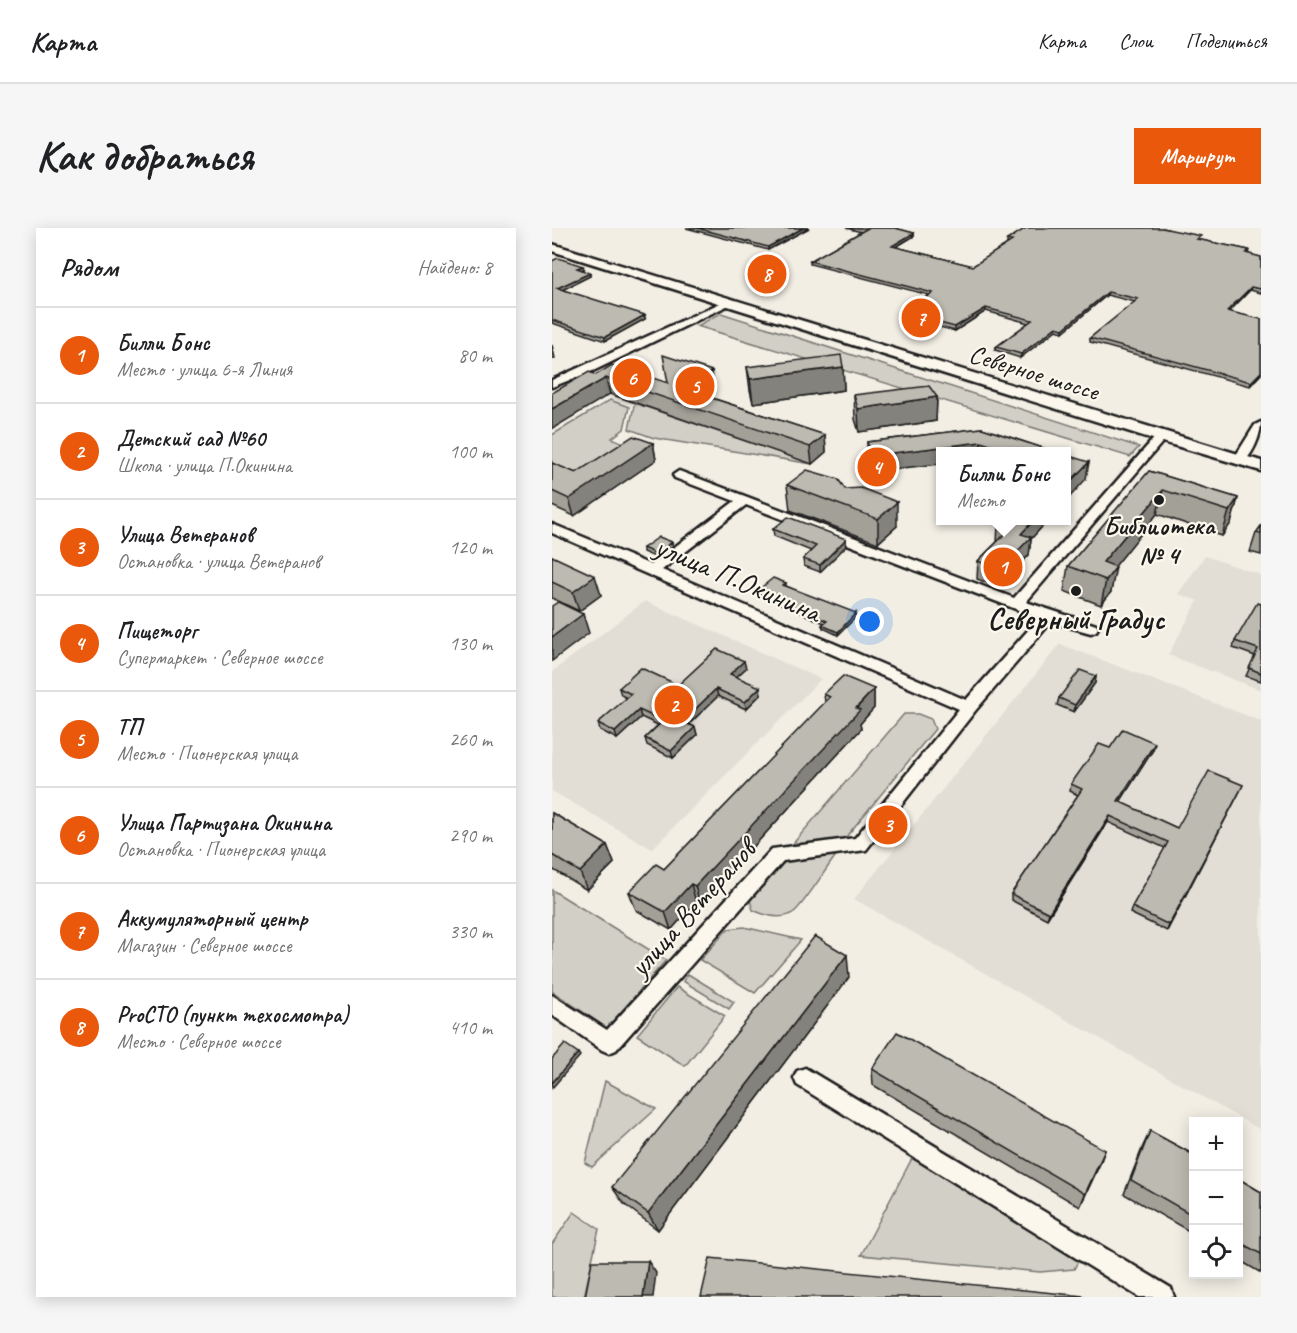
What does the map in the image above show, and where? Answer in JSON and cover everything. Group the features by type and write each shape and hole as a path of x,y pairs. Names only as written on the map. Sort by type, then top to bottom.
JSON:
{"main road":[{"name":"Северное шоссе","path":"552,247 1161,437 1261,466"}],"street":[{"path":"552,384 730,302"},
{"path":"1239,460 1261,425"},
{"path":"1017,604 1161,437"},
{"path":"679,475 1048,616 1091,627"},
{"path":"652,571 744,500"},
{"name":"улица П.Окинина","path":"552,528 969,707"},
{"name":"улица Ветеранов","path":"552,1004 609,1043 778,854 860,845 969,707 1048,616"},
{"path":"805,1078 1162,1297"}],"shaded area":[{"path":"721,313 1139,447 1130,457 697,326"},
{"path":"610,400 629,407 624,429 612,438 628,445 573,481 552,473 552,435"},
{"path":"637,404 812,464 654,438 629,429 634,406"},
{"path":"1205,556 1261,575 1261,690 1168,655 1198,601 1178,594"},
{"path":"645,601 821,679 652,849 552,791 552,672"},
{"path":"1060,644 1261,721 1261,1130 1243,1120 1243,1117 1238,1117 854,899"},
{"path":"904,714 918,714 931,719 935,729 841,843 790,847"},
{"path":"837,854 794,912 779,917 753,910 750,900 783,860"},
{"path":"552,890 666,960 607,1028 552,991"},
{"path":"744,927 801,940 755,993 700,960 728,929"},
{"path":"688,974 734,1002 729,1009 683,981"},
{"path":"677,987 725,1016 685,1066 637,1035"},
{"path":"605,1081 656,1109 592,1167 585,1163"},
{"path":"918,1147 1085,1248 1074,1269 1040,1272 861,1255"},
{"path":"574,1212 599,1229 584,1297 552,1297 552,1244"}],"building":[{"path":"697,228 803,228 768,247"},
{"path":"868,228 895,228 914,233 892,246 973,266 1012,241 1007,240 1026,228 1162,228 1201,236 1197,239 1249,250 1246,253 1261,257 1261,289 1251,287 1227,311 1261,319 1261,372 1251,382 1090,338 1138,299 1108,292 1063,329 1056,327 1021,354 996,347 1032,320 986,308 955,327 932,321 927,324 898,316 933,293 810,261"},
{"path":"558,258 583,266 577,268 590,273 557,288 645,315 605,337 552,320 552,261"},
{"path":"663,355 712,371 684,389 825,435 810,447 606,378 552,409 552,393 589,372 596,375 612,365 668,383"},
{"path":"841,355 843,367 750,379 747,367"},
{"path":"929,386 937,397 858,409 854,395"},
{"path":"982,428 1040,447 996,447 981,442 892,453 893,455 872,458 867,442"},
{"path":"633,436 653,443 569,499 552,491 552,463 576,473"},
{"path":"1071,457 1089,462 1071,481"},
{"path":"807,470 838,479 845,489 861,488 897,502 878,519 787,485"},
{"path":"1149,471 1238,498 1229,511 1163,490 1103,562 1116,567 1106,580 1068,566"},
{"path":"788,517 846,539 820,565 803,559 816,546 773,529"},
{"path":"998,525 1029,525 1021,534 1031,537 1000,570 978,561 1010,529"},
{"path":"659,537 672,542 656,554 643,548"},
{"path":"552,556 595,576 573,592 552,582"},
{"path":"773,578 786,583 783,585 856,613 838,632 822,625 827,621 757,591"},
{"path":"558,602 583,614 552,637 552,606"},
{"path":"1257,603 1261,604 1261,673 1249,668 1258,649 1235,641"},
{"path":"717,649 744,661 730,674 760,687 745,702 716,689 682,722 695,727 671,751 645,738 663,721 639,710 615,732 598,723 631,694 619,688 641,668 678,685"},
{"path":"1080,670 1096,676 1075,705 1059,698"},
{"path":"843,676 874,689 856,708 860,710 695,886 691,884 665,912 629,892 656,864 664,869 830,697 824,694"},
{"path":"1123,729 1155,743 1118,801 1177,828 1209,771 1243,785 1169,925 1132,907 1168,842 1110,816 1049,913 1011,894 1082,789 1071,784 1099,744 1110,748"},
{"path":"552,813 607,845 580,872 552,855"},
{"path":"815,936 847,955 648,1213 612,1187"},
{"path":"897,1032 1105,1150 1085,1194 872,1069"},
{"path":"565,1044 578,1053 552,1083 552,1059"},
{"path":"1150,1131 1189,1152 1189,1213 1131,1180"},
{"path":"1243,1181 1261,1192 1261,1254 1243,1244"},
{"path":"710,1258 1083,1296 1083,1297 701,1297"},
{"path":"592,1261 648,1261 643,1297 585,1297"}],"place":[{"name":"ProСТО (пункт техосмотра)","path":"767,274"},
{"name":"Аккумуляторный центр","path":"921,318"},
{"name":"Улица Партизана Окинина","path":"632,378"},
{"name":"ТП","path":"695,386"},
{"name":"Пищеторг","path":"877,467"},
{"name":"Библиотека № 4","path":"1159,500"},
{"name":"Билли Бонс","path":"1003,567"},
{"name":"Северный Градус","path":"1076,591"},
{"name":"Детский сад №60","path":"674,705"},
{"name":"Улица Ветеранов","path":"888,825"}]}
